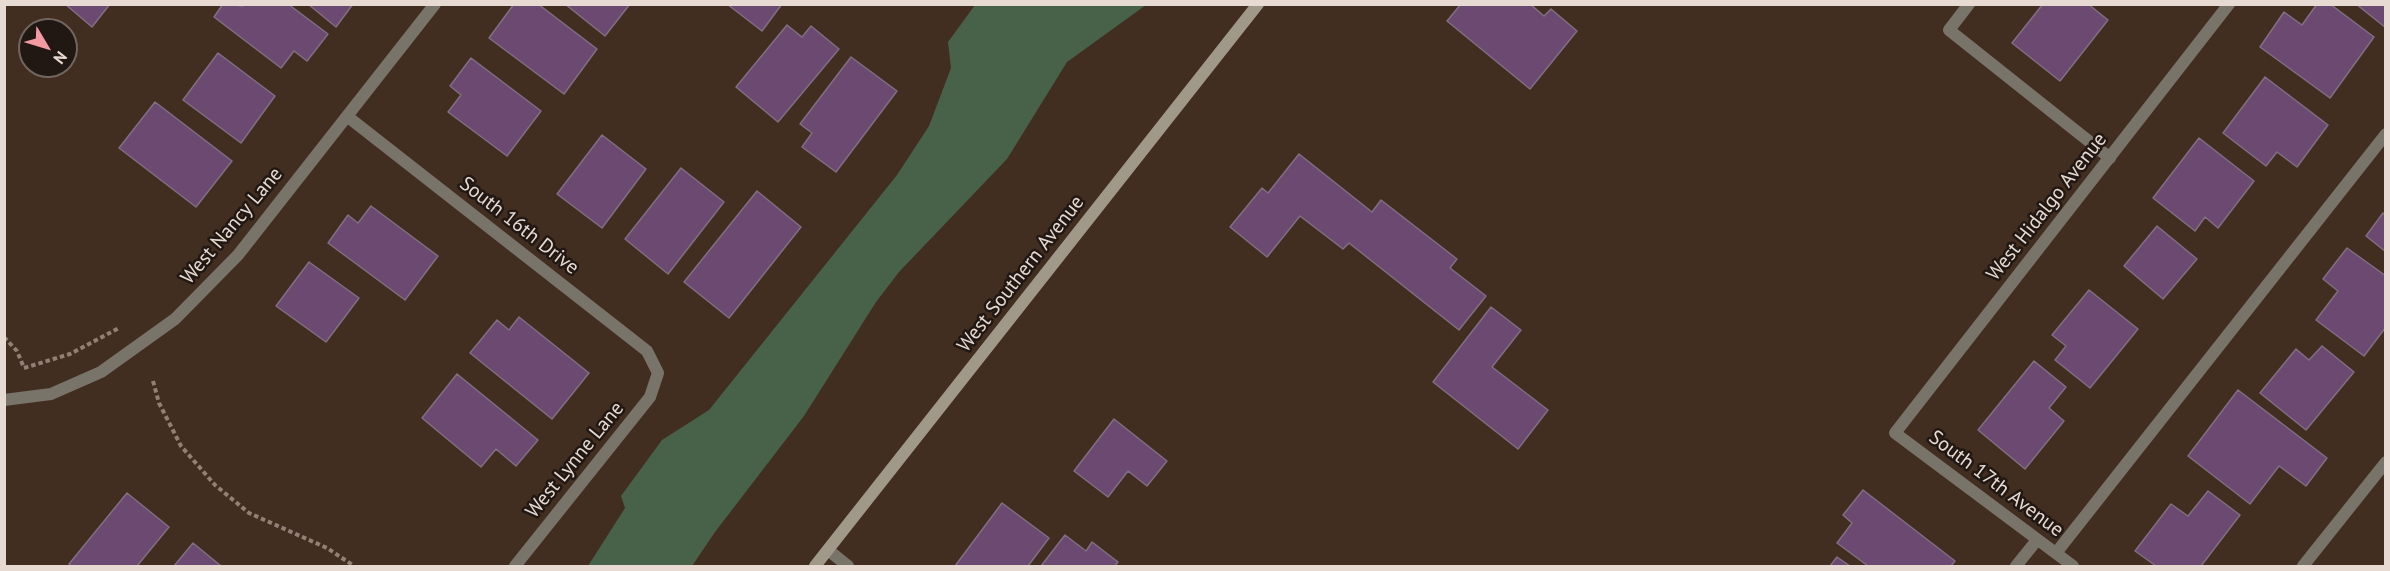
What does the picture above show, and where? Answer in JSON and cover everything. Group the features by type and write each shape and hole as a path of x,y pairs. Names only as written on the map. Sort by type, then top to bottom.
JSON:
{"main road":[{"name":"West Southern Avenue","path":"815,567 1258,4"}],"street":[{"name":"West Nancy Lane","path":"4,400 51,393 101,372 175,320 238,255 435,4"},
{"path":"1969,4 1949,30 2110,158"},
{"name":"West Hidalgo Avenue","path":"1895,434 2229,4"},
{"name":"South 16th Drive","path":"348,117 646,351 658,374"},
{"path":"2056,553 2385,134"},
{"name":"West Lynne Lane","path":"515,567 650,397 658,374"},
{"name":"South 17th Avenue","path":"1895,434 2073,567"},
{"path":"2303,567 2385,462"},
{"path":"2016,567 2037,540"},
{"path":"828,550 848,567"}],"path":[{"path":"4,337 17,351 24,368 70,354 119,328"},
{"path":"153,381 159,403 181,446 215,485 249,513 327,548 354,567"}],"green space":[{"path":"975,5 1146,5 1067,62 1007,159 899,272 876,302 804,416 715,532 692,566 588,566 625,508 621,496 662,440 709,410 897,175 929,126 951,68 948,42"}],"building":[{"path":"65,4 110,4 92,27"},
{"path":"223,4 243,6 244,4 288,4 328,34 307,61 294,51 281,68 214,17"},
{"path":"308,4 353,4 336,27"},
{"path":"514,4 538,4 597,49 564,94 489,38"},
{"path":"565,4 630,4 605,36"},
{"path":"727,4 782,4 762,31"},
{"path":"1461,4 1530,4 1544,16 1551,9 1577,31 1530,89 1447,21"},
{"path":"2043,4 2088,4 2108,20 2060,81 2012,43"},
{"path":"2317,4 2330,4 2374,37 2330,98 2260,47 2284,12 2302,25"},
{"path":"2356,4 2386,4 2386,28"},
{"path":"787,25 802,37 811,26 839,49 778,122 736,87"},
{"path":"218,53 275,96 241,143 183,100"},
{"path":"851,57 897,91 836,172 802,147 812,133 800,124"},
{"path":"471,58 541,111 507,156 448,112 461,95 450,86"},
{"path":"2265,77 2328,125 2297,167 2277,152 2266,166 2223,133"},
{"path":"155,102 232,161 196,207 119,148"},
{"path":"602,135 646,169 602,228 557,194"},
{"path":"2199,138 2254,181 2218,228 2205,217 2195,231 2153,198"},
{"path":"1299,154 1372,212 1381,200 1457,259 1450,268 1486,296 1459,330 1349,243 1343,249 1300,216 1267,257 1230,227 1262,188 1268,193"},
{"path":"681,168 724,202 668,274 625,239"},
{"path":"757,191 801,227 729,318 684,282"},
{"path":"371,206 438,256 405,300 328,243 348,215 358,223"},
{"path":"2383,213 2386,216 2386,252 2366,236"},
{"path":"2157,226 2197,259 2163,299 2124,266"},
{"path":"2347,248 2386,276 2386,327 2364,356 2316,320 2338,291 2323,279"},
{"path":"309,262 359,298 326,342 276,306"},
{"path":"2089,290 2138,329 2090,388 2055,360 2066,346 2052,335"},
{"path":"1491,307 1521,330 1492,367 1548,410 1518,449 1433,382"},
{"path":"519,317 589,373 552,419 470,353 497,320 509,330"},
{"path":"2322,346 2354,372 2306,430 2260,393 2296,349 2309,360"},
{"path":"2034,361 2066,387 2049,408 2064,421 2025,469 1978,430"},
{"path":"457,374 538,440 516,466 496,449 481,467 422,418"},
{"path":"2238,390 2327,458 2306,486 2279,466 2250,504 2188,456"},
{"path":"1114,419 1167,461 1147,486 1128,471 1108,497 1074,471"},
{"path":"1863,490 1955,561 1951,566 1868,566 1837,543 1852,523 1843,515"},
{"path":"2208,491 2240,515 2201,566 2156,566 2135,551 2171,504 2188,516"},
{"path":"127,493 169,527 137,566 72,566 69,564"},
{"path":"1002,503 1049,538 1028,566 955,566"},
{"path":"1065,535 1086,551 1092,542 1118,562 1115,566 1041,566"},
{"path":"193,543 221,566 174,566"},
{"path":"1837,557 1850,566 1830,566"}]}
